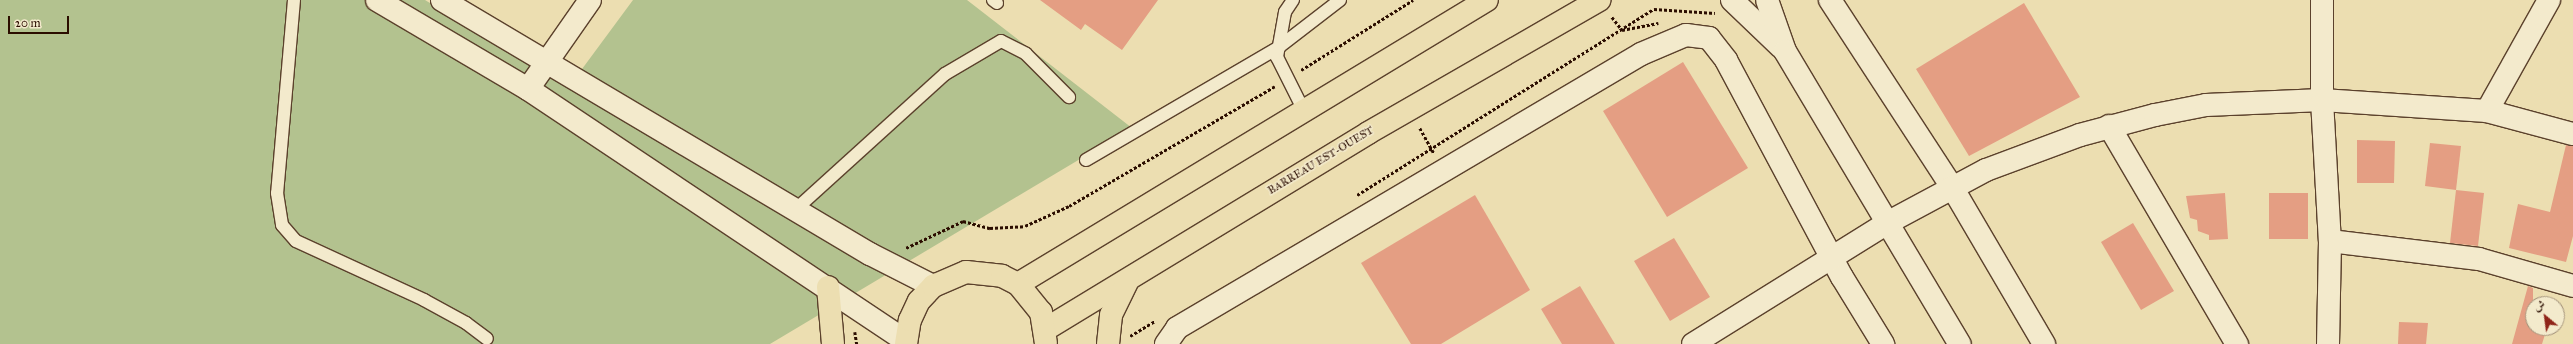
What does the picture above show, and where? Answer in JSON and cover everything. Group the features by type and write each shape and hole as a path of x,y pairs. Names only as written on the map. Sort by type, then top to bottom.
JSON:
{"main road":[{"path":"1429,36 1458,0"},
{"path":"1018,284 1487,0"},
{"name":"BARREAU EST-OUEST","path":"1049,338 1128,279 1409,108 1599,0"},
{"path":"906,343 910,320 919,301 934,286 966,272 990,273 1018,284 1041,312 1049,338"},
{"path":"1108,344 1111,315 1128,279"},
{"path":"828,287 834,344"}],"street":[{"path":"377,0 528,89 828,287 906,343"},
{"path":"442,0 795,210 886,262 934,286"},
{"path":"528,89 546,61 590,0"},
{"path":"1732,0 1784,51"},
{"path":"1767,0 1784,51 1889,222 1960,344"},
{"path":"1830,0 1952,187 2044,344"},
{"path":"2322,0 2322,100 2330,241 2328,344"},
{"path":"2487,111 2549,0"},
{"path":"1166,344 1177,328 1641,54 1686,35 1700,35 1709,38 1726,60 1832,258 1883,344"},
{"path":"1693,344 1889,222 1952,187 2035,150 2109,126 2206,105 2322,100 2487,111 2573,134"},
{"path":"2109,126 2237,344"},
{"path":"2330,241 2479,259 2573,286"}],"lane":[{"path":"294,0 277,193 282,225 296,241 424,300 466,323 487,339"},
{"path":"1293,0 1286,12 1277,57 1304,111"},
{"path":"1086,160 1279,47 1340,0"},
{"path":"795,210 945,74 1001,41 1026,54 1069,97"}],"path":[{"path":"886,262 904,248 963,220 990,228 1025,226 1069,206 1288,78 1414,0"},
{"path":"1599,0 1622,30 1665,23"},
{"path":"1409,108 1444,171"},
{"path":"855,330 857,344"}],"green space":[{"path":"0,0 425,0 568,88 633,0 967,0 1132,128 770,344 0,344"}],"building":[{"path":"1040,0 1158,0 1122,50 1085,24 1081,30"},
{"path":"2024,3 2080,97 1969,156 1916,69"},
{"path":"1683,62 1748,168 1667,217 1603,111"},
{"path":"2357,140 2395,141 2394,183 2357,183"},
{"path":"2430,143 2461,146 2456,190 2425,186"},
{"path":"2566,145 2573,146 2573,236 2566,262 2509,248 2518,204 2550,212"},
{"path":"2456,190 2484,193 2478,246 2450,243"},
{"path":"2225,193 2228,239 2209,240 2209,235 2198,231 2197,220 2190,218 2186,196"},
{"path":"2269,193 2308,193 2308,239 2269,239"},
{"path":"1475,195 1530,290 1441,344 1411,344 1361,263"},
{"path":"2133,223 2174,291 2141,310 2101,242"},
{"path":"1674,238 1710,297 1670,321 1634,261"},
{"path":"1580,286 1615,344 1562,344 1541,309"},
{"path":"2528,286 2533,288 2533,296 2525,296"},
{"path":"2525,297 2525,336 2544,336 2542,344 2512,344"},
{"path":"2399,322 2428,323 2426,344 2398,344"}]}
